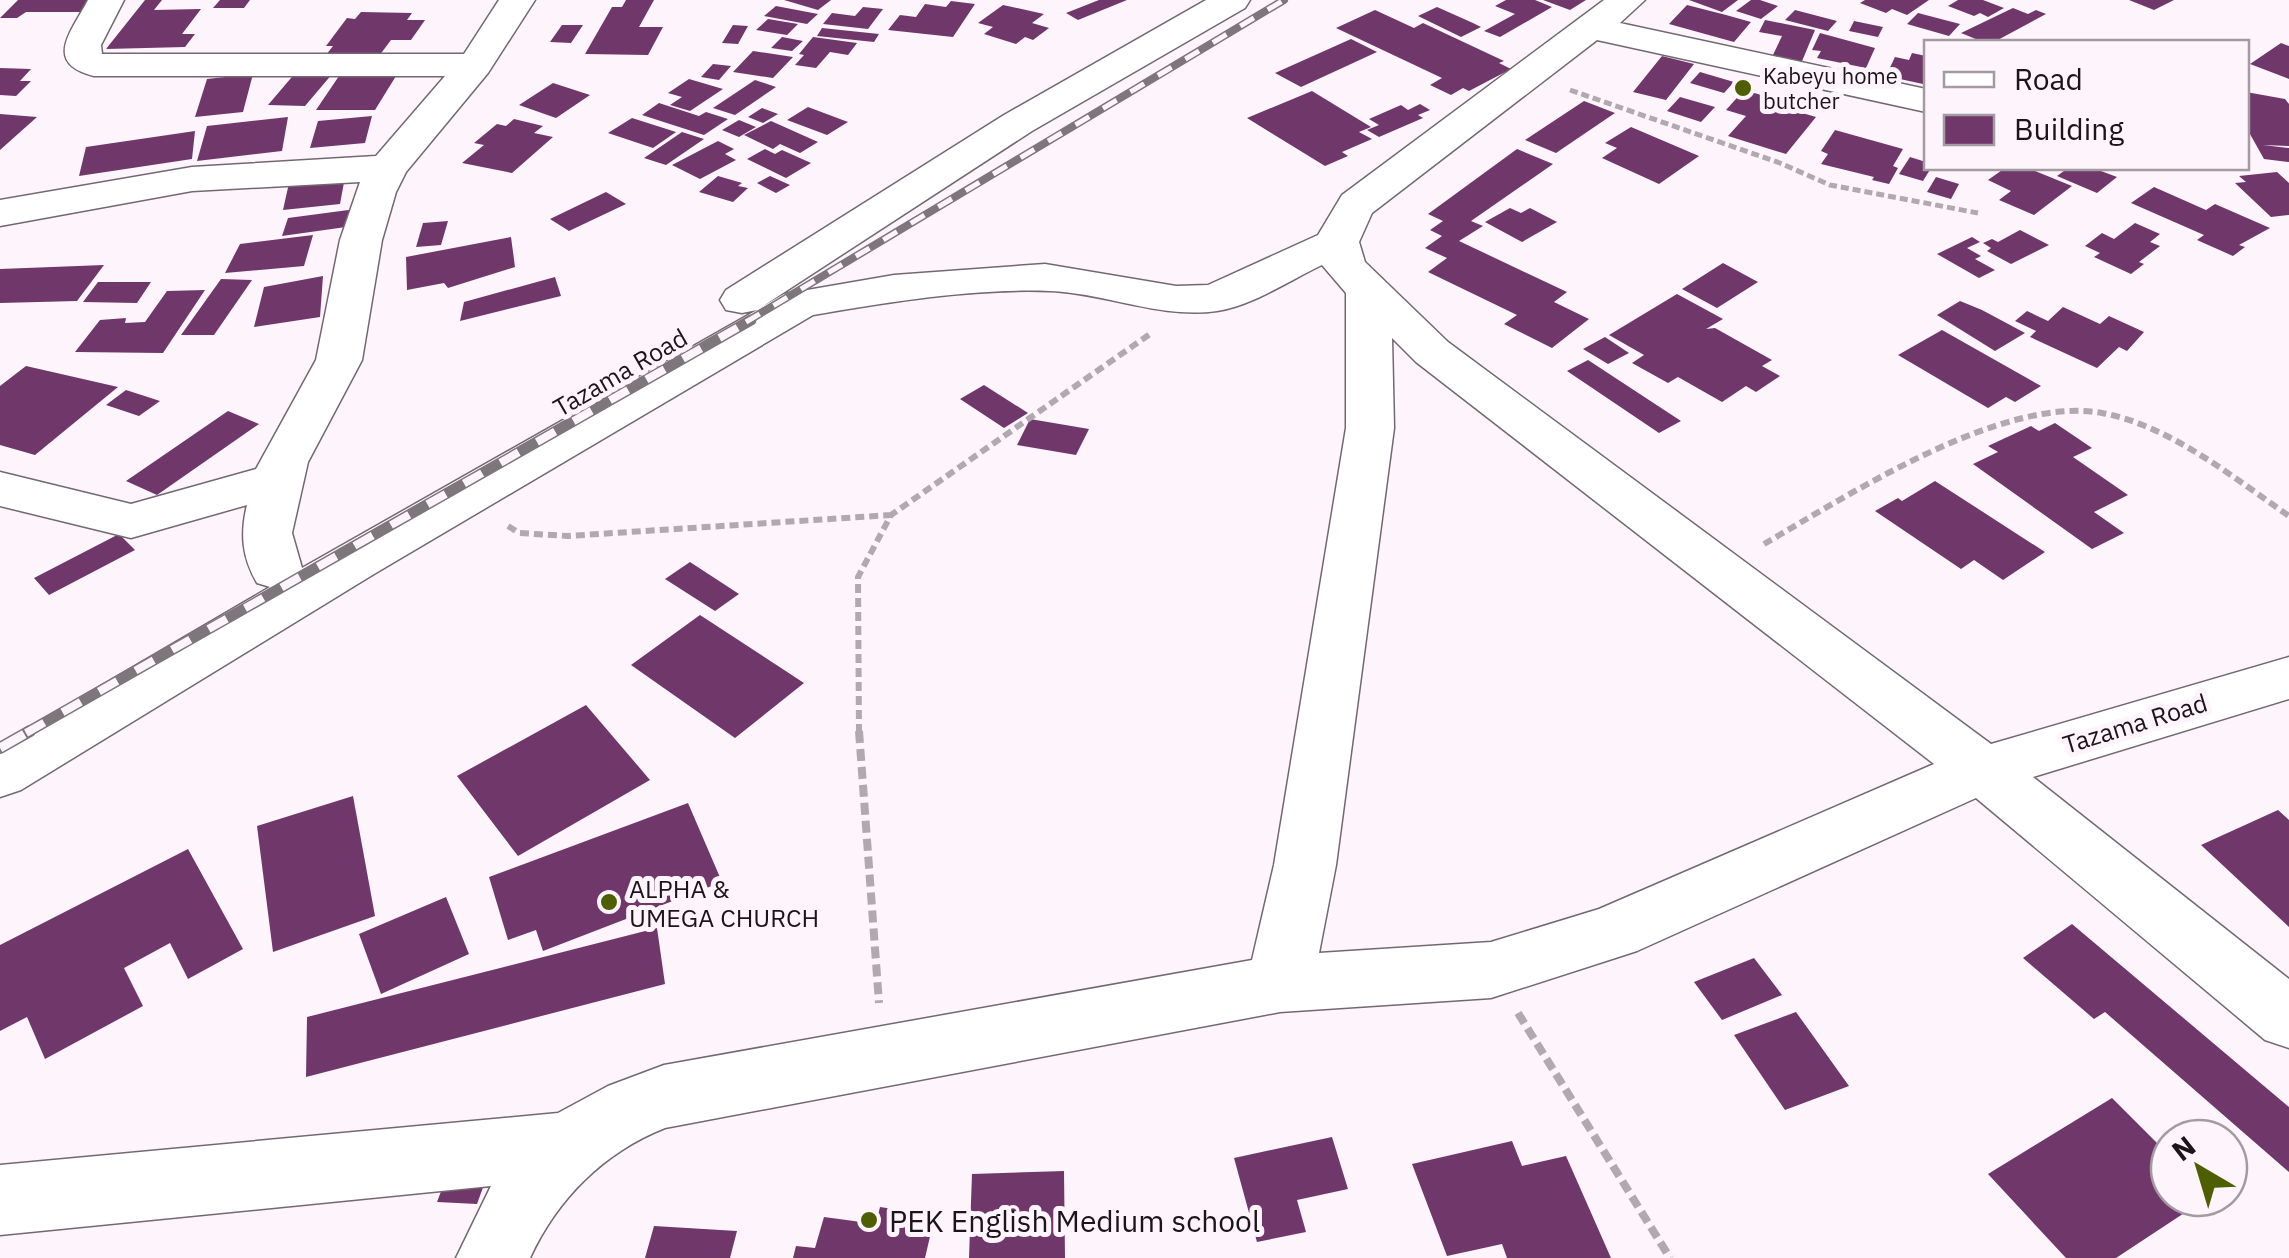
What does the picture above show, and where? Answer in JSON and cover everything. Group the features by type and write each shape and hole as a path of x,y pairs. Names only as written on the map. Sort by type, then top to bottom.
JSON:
{"street":[{"path":"106,0 83,45 83,59 94,65 475,65"},
{"path":"276,570 266,533 283,462 339,360 362,240 376,192 388,168 475,65 517,0"},
{"name":"Tazama Road","path":"0,730 794,270 1018,123 1232,0"},
{"path":"1924,99 1610,14 1357,204 1344,222 1337,242 1344,266 1368,294 1432,352 1982,768 2289,1020"},
{"path":"0,213 192,180 388,168"},
{"path":"0,774 800,304 894,288 1046,277 1075,278 1176,300 1201,300 1248,286 1337,242"},
{"path":"1280,984 1305,864 1370,428 1368,294"},
{"path":"0,490 131,521 279,479"},
{"name":"Tazama Road","path":"494,1258 534,1180 570,1146 615,1114 664,1097 1280,984 1490,970 1614,932 1982,768 2289,678"},
{"path":"0,1200 570,1146"}],"path":[{"path":"1526,74 1780,163 1830,185 1978,213"},
{"path":"883,1057 858,714 858,577 892,515 956,466 1201,300"},
{"path":"1720,569 1858,491 1973,435 2065,410 2103,414 2143,429 2241,482 2289,516"},
{"path":"465,498 520,533 540,535 892,515"},
{"path":"1490,970 1670,1258"}],"building":[{"path":"18,0 91,0 80,12 26,12 17,18 0,18"},
{"path":"145,0 162,0 154,10 201,9 182,34 195,34 185,47 106,49"},
{"path":"220,0 250,0 244,8 213,8"},
{"path":"626,0 654,0 639,27 663,27 648,55 585,54 612,7 622,7"},
{"path":"784,0 831,0 818,10"},
{"path":"1099,0 1127,0 1078,20 1066,13"},
{"path":"1506,0 1535,0 1552,7 1500,37 1484,31 1515,14 1495,6"},
{"path":"1543,0 1586,0 1570,10"},
{"path":"1689,0 1738,0 1722,12"},
{"path":"1751,0 1778,6 1761,19 1736,11"},
{"path":"1929,0 1907,15 1892,9 1886,13 1860,3"},
{"path":"1958,0 1983,0 2004,8 1988,17 1980,13 1974,16 1948,6"},
{"path":"2129,0 2174,0 2154,10"},
{"path":"951,1 975,4 953,37 888,30 900,15 916,17 925,4 946,7"},
{"path":"1003,5 1044,14 1032,23 1049,28 1033,40 1025,37 1016,44 984,34 993,27 978,23"},
{"path":"1687,5 1751,22 1734,42 1669,24"},
{"path":"776,6 818,14 807,24 764,16"},
{"path":"863,7 883,9 868,29 823,24 832,13 855,16"},
{"path":"1437,7 1481,27 1461,37 1418,16"},
{"path":"2013,8 2028,14 2036,10 2046,14 1998,40 1978,40 1961,33"},
{"path":"1375,10 1414,28 1423,23 1504,61 1499,63 1511,69 1469,91 1463,88 1451,95 1430,85 1442,78 1336,28"},
{"path":"1795,10 1837,21 1828,31 1785,20"},
{"path":"361,12 412,13 407,20 425,20 411,40 391,40 379,56 326,55 333,46 326,46 347,18 355,19"},
{"path":"1918,13 1960,24 1949,36 1907,24"},
{"path":"768,19 798,24 787,35 756,30"},
{"path":"1765,20 1815,30 1800,66 1771,59 1782,36 1759,32"},
{"path":"1854,21 1883,27 1878,37 1849,31"},
{"path":"562,25 583,25 571,43 550,42"},
{"path":"733,25 748,26 738,44 722,43"},
{"path":"822,28 879,34 874,42 817,36"},
{"path":"1820,33 1875,48 1866,68 1817,58 1821,51 1812,50"},
{"path":"782,37 803,41 792,51 771,48"},
{"path":"813,37 857,43 848,55 830,52 816,68 795,65"},
{"path":"1351,39 1377,52 1301,87 1275,73"},
{"path":"2281,43 2289,46 2289,79 2250,64"},
{"path":"753,51 793,57 773,78 733,72"},
{"path":"1912,53 1924,56 1923,84 1886,76 1895,57 1909,60"},
{"path":"1662,56 1694,64 1666,100 1633,92"},
{"path":"713,64 731,66 719,80 701,77"},
{"path":"0,68 31,69 20,81 31,81 16,96 0,95"},
{"path":"297,71 333,73 305,106 268,105"},
{"path":"1700,72 1734,82 1724,93 1690,83"},
{"path":"253,74 243,112 195,117 207,79"},
{"path":"339,76 396,76 375,110 316,110"},
{"path":"689,79 723,89 690,111 670,105 682,97 668,93"},
{"path":"755,80 776,87 735,115 713,108"},
{"path":"553,83 590,95 556,118 519,105"},
{"path":"1744,90 1796,105 1792,110 1816,117 1786,154 1728,136 1746,116 1726,110"},
{"path":"1312,91 1371,127 1359,132 1372,139 1342,152 1348,156 1325,166 1247,118"},
{"path":"2249,93 2285,99 2289,104 2289,146 2263,145 2289,148 2289,162 2264,159 2249,132"},
{"path":"1680,97 1715,107 1701,122 1667,111"},
{"path":"1584,101 1615,113 1556,153 1525,140"},
{"path":"659,103 699,116 706,112 728,119 704,135 642,115"},
{"path":"1420,104 1430,110 1418,115 1423,118 1379,137 1367,130 1379,125 1369,119 1401,105 1408,110"},
{"path":"808,107 848,122 827,135 787,120"},
{"path":"762,108 778,114 763,123 748,117"},
{"path":"0,114 37,117 0,150"},
{"path":"372,116 365,143 310,148 318,121"},
{"path":"288,117 282,151 197,161 207,126"},
{"path":"632,118 676,132 653,148 608,133"},
{"path":"514,119 543,126 534,133 553,137 512,173 462,163 484,145 474,143 497,124 506,126"},
{"path":"739,120 756,127 739,137 722,130"},
{"path":"771,121 818,142 800,153 780,144 773,149 744,135"},
{"path":"1631,127 1699,156 1659,184 1602,158 1617,148 1605,143"},
{"path":"1835,130 1903,149 1889,184 1821,164 1828,154 1821,151"},
{"path":"195,131 192,159 79,176 86,147"},
{"path":"682,132 704,139 666,165 644,158"},
{"path":"718,141 734,149 725,154 736,160 700,179 672,165"},
{"path":"765,149 775,154 782,150 811,163 786,178 747,159"},
{"path":"1517,149 1553,164 1471,221 1483,226 1459,241 1567,292 1554,302 1589,319 1552,348 1504,324 1517,315 1428,272 1447,258 1425,248 1442,236 1430,230 1443,221 1428,214"},
{"path":"1910,157 1924,161 1924,170 1930,170 1923,181 1899,174"},
{"path":"2002,170 2033,170 2072,186 2034,215 1999,200 2011,191 1988,180"},
{"path":"2065,170 2098,170 2117,177 2097,193 2057,176"},
{"path":"2277,172 2289,183 2289,215 2271,217 2235,183 2246,182 2239,176"},
{"path":"718,176 748,188 733,202 699,192"},
{"path":"770,176 790,185 776,193 757,183"},
{"path":"345,177 340,204 283,210 289,183"},
{"path":"1936,177 1959,184 1951,199 1927,192"},
{"path":"2154,187 2206,210 2215,204 2270,228 2239,245 2245,247 2233,256 2197,240 2204,235 2131,203"},
{"path":"606,192 626,204 569,231 550,219"},
{"path":"1510,208 1521,213 1530,208 1557,222 1522,242 1485,222"},
{"path":"356,209 353,226 282,236 288,218"},
{"path":"448,221 441,245 416,247 423,223"},
{"path":"2135,223 2160,234 2150,242 2160,246 2139,262 2144,264 2131,274 2094,257 2100,253 2085,246 2102,233 2114,239"},
{"path":"2020,230 2049,245 2011,264 1987,251 1991,248 1983,243 1992,239 1998,242"},
{"path":"313,235 304,266 225,273 240,244"},
{"path":"511,237 515,267 448,288 444,283 407,290 406,257"},
{"path":"1972,237 1980,242 1967,248 1981,256 1975,259 1995,270 1979,278 1937,254"},
{"path":"1723,263 1758,282 1717,308 1682,289"},
{"path":"104,265 77,301 0,303 0,269"},
{"path":"323,276 320,317 254,327 264,287"},
{"path":"555,277 561,296 460,321 464,302"},
{"path":"221,279 252,280 214,335 181,335"},
{"path":"98,282 151,282 137,303 83,302"},
{"path":"205,290 163,353 75,352 100,320 126,318 125,323 145,322 167,291"},
{"path":"1677,294 1723,319 1706,329 1715,328 1772,360 1762,366 1780,376 1756,392 1746,386 1722,402 1678,377 1668,383 1632,363 1644,355 1609,335"},
{"path":"1960,301 2025,333 1995,351 1937,315"},
{"path":"2063,307 2100,324 2109,316 2144,332 2127,351 2119,347 2097,368 2030,337 2036,331 2015,321 2027,311 2048,321"},
{"path":"1942,330 2041,386 2015,402 2006,397 1988,408 1898,355"},
{"path":"1605,337 1629,353 1608,364 1583,349"},
{"path":"1588,360 1681,421 1659,433 1567,371"},
{"path":"26,366 118,387 35,455 0,445 0,386"},
{"path":"984,385 1028,413 1004,428 960,399"},
{"path":"126,390 160,401 139,416 106,405"},
{"path":"228,411 259,424 157,495 126,481"},
{"path":"1030,419 1089,429 1076,455 1017,445"},
{"path":"2055,423 2092,448 2073,457 2128,495 2094,512 2124,533 2092,549 1973,464 1998,452 1988,446 2031,426 2039,431"},
{"path":"1935,481 2045,552 2003,580 1974,560 1961,569 1875,511 1898,498 1902,501"},
{"path":"119,534 135,550 49,595 34,578"},
{"path":"690,562 739,594 715,611 665,579"},
{"path":"700,615 804,683 735,738 631,665"},
{"path":"586,705 650,780 518,856 457,776"},
{"path":"353,796 375,916 273,952 257,826"},
{"path":"688,803 722,882 543,951 536,930 508,940 489,877"},
{"path":"2278,810 2289,820 2289,927 2201,845"},
{"path":"188,849 243,949 188,979 170,943 124,968 143,1006 45,1059 27,1017 0,1031 0,945"},
{"path":"446,897 469,954 381,994 359,934"},
{"path":"2072,924 2289,1107 2289,1172 2249,1137 2249,1118 2227,1118 2105,1012 2094,1019 2023,958"},
{"path":"657,928 665,984 306,1077 307,1017"},
{"path":"1754,958 1782,995 1722,1020 1694,982"},
{"path":"1796,1012 1849,1086 1785,1110 1734,1035"},
{"path":"2112,1098 2149,1135 2149,1218 2177,1218 2116,1258 2066,1258 1988,1174"},
{"path":"1332,1137 1348,1189 1297,1200 1306,1232 1257,1242 1234,1158"},
{"path":"1512,1141 1522,1166 1566,1156 1611,1258 1507,1258 1502,1244 1447,1256 1412,1164"},
{"path":"451,1165 490,1168 477,1204 437,1202"},
{"path":"1064,1171 1065,1258 969,1258 972,1174"},
{"path":"880,1207 935,1215 925,1258 793,1258 796,1246 815,1248 824,1217 876,1224"},
{"path":"654,1226 737,1231 730,1258 645,1258"}],"railway":[{"path":"746,322 1284,0"},
{"path":"26,733 751,320"},
{"path":"0,748 30,731"}],"place":[{"name":"Kabeyu home butcher","path":"1743,88"},
{"name":"ALPHA & UMEGA CHURCH","path":"609,902"},
{"name":"PEK English Medium school","path":"869,1220"}]}
